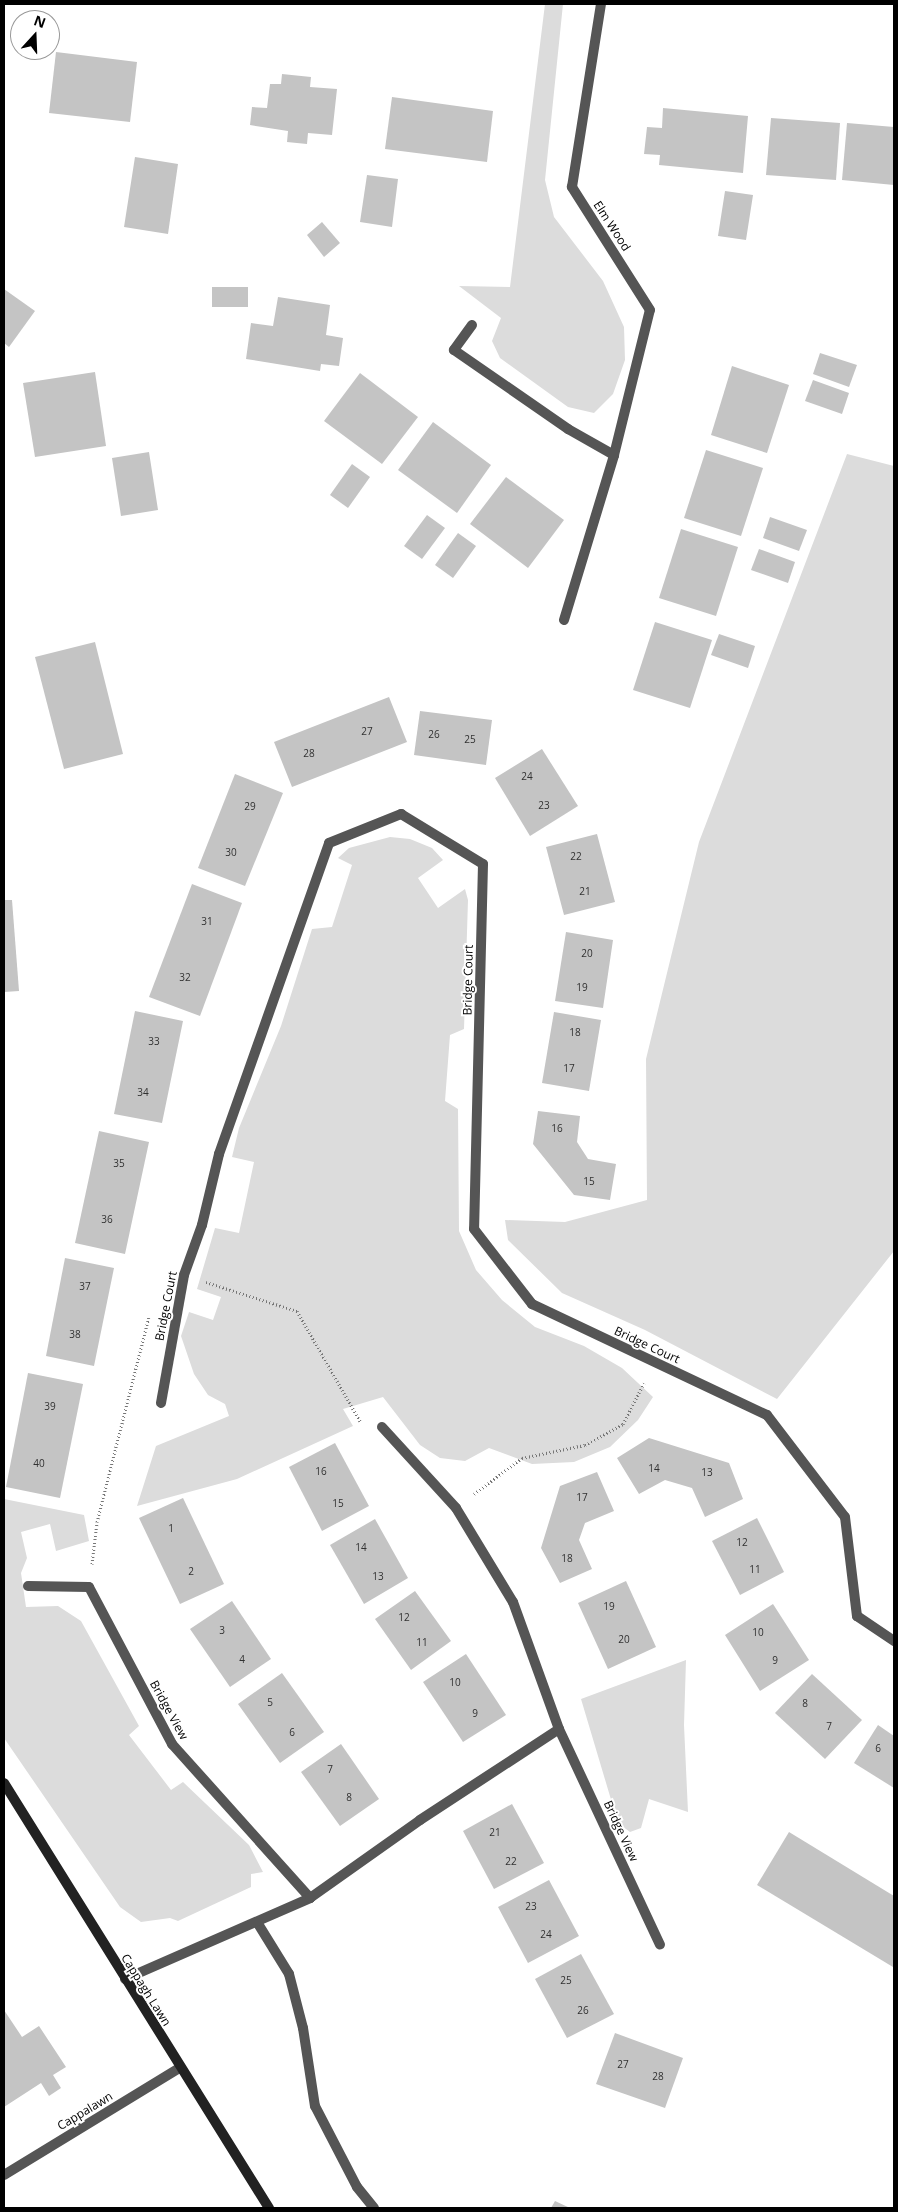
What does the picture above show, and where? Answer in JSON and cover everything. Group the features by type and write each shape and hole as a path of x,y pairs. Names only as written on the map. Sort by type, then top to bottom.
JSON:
{"street":[{"name":"Elm Wood","path":"564,620 614,455 650,310 572,187 601,4"},
{"path":"472,325 454,350 568,429 614,455"},
{"name":"Bridge Court","path":"161,1403 184,1275 202,1225 218,1154 329,843 401,814 483,864 474,1229 532,1304 767,1415 845,1517 857,1616 894,1641"},
{"name":"Bridge View","path":"382,1427 456,1508 512,1602 559,1729 660,1944"},
{"path":"28,1586 89,1587"},
{"name":"Bridge View","path":"89,1587 172,1744 310,1898"},
{"path":"125,1979 310,1898 420,1820 559,1729"},
{"name":"Cappagh Lawn","path":"4,1783 179,2068 269,2208"},
{"path":"257,1922 289,1974 304,2028 315,2106 357,2187 374,2208"},
{"name":"Cappalawn","path":"4,2175 179,2068"}],"path":[{"path":"184,1275 296,1311 361,1422 382,1427"},
{"path":"89,1587 97,1522 150,1314"},
{"path":"456,1508 522,1458 584,1445 624,1424 654,1362"}],"shaded area":[{"path":"545,4 563,4 545,180 554,217 603,281 624,327 625,360 613,394 594,413 568,407 500,358 492,341 501,318 459,286 510,287"},
{"path":"847,454 894,466 894,1251 777,1399 645,1330 562,1293 508,1240 505,1220 565,1222 647,1200 646,1059 699,842"},
{"path":"390,837 410,839 432,848 443,860 418,878 438,908 465,889 468,900 464,1029 450,1035 445,1101 458,1109 459,1231 476,1270 502,1300 535,1327 584,1346 622,1368 653,1397 638,1420 610,1447 574,1462 532,1464 489,1448 465,1461 440,1458 420,1445 383,1397 343,1409 353,1426 237,1479 137,1506 156,1446 229,1416 225,1404 208,1395 194,1374 181,1336 189,1312 213,1320 221,1297 197,1289 215,1228 239,1233 254,1162 232,1157 239,1128 281,1026 312,929 332,927 352,865 338,858 349,848"},
{"path":"4,1499 84,1515 89,1541 56,1551 50,1524 21,1532 27,1558 21,1573 26,1607 58,1606 81,1621 139,1726 129,1735 171,1790 183,1782 249,1845 263,1872 251,1874 251,1887 178,1921 170,1918 141,1922 120,1907 4,1738"},
{"path":"686,1660 684,1725 688,1812 649,1799 641,1828 630,1832 618,1823 581,1699"}],"building":[{"path":"60,52 137,62 130,122 49,113 55,60 60,60"},
{"path":"282,74 311,77 310,87 337,89 332,135 308,133 307,144 287,142 288,131 250,125 252,107 267,108 270,84 281,84"},
{"path":"392,97 493,111 487,162 385,149"},
{"path":"663,108 748,116 743,173 659,165 660,155 644,154 647,127 662,128"},
{"path":"771,118 840,123 836,180 766,175"},
{"path":"847,123 894,127 894,185 842,180"},
{"path":"135,157 178,164 168,234 124,227"},
{"path":"367,175 398,179 392,227 360,222"},
{"path":"725,191 753,195 746,240 718,236"},
{"path":"322,222 340,243 324,257 307,235"},
{"path":"212,287 248,287 248,307 212,307"},
{"path":"4,289 35,311 9,347 4,343"},
{"path":"278,297 330,305 326,335 343,338 339,366 321,364 320,371 246,359 251,323 273,326"},
{"path":"820,353 857,365 849,387 813,374"},
{"path":"732,366 789,385 767,453 711,435"},
{"path":"95,372 106,446 35,457 23,383"},
{"path":"360,373 418,417 382,464 324,421"},
{"path":"813,380 849,393 842,414 805,401"},
{"path":"433,422 491,465 457,513 398,470"},
{"path":"706,450 763,468 741,536 684,518"},
{"path":"149,452 158,510 121,516 112,458"},
{"path":"352,464 370,477 348,508 330,495"},
{"path":"506,477 564,520 528,568 470,524"},
{"path":"427,515 445,528 422,559 404,546"},
{"path":"770,517 807,530 799,551 763,538"},
{"path":"681,529 738,547 716,616 659,598"},
{"path":"458,533 476,546 453,578 435,565"},
{"path":"759,549 795,562 788,583 751,570"},
{"path":"655,622 712,640 690,708 633,690"},
{"path":"719,634 755,646 748,668 711,655"},
{"path":"95,642 123,754 64,769 35,657"},
{"path":"389,697 407,742 292,787 274,742"},
{"path":"420,711 492,720 486,765 414,755"},
{"path":"542,749 578,806 530,836 495,778"},
{"path":"235,774 283,793 245,886 198,868"},
{"path":"597,834 615,902 564,915 546,847"},
{"path":"192,884 242,903 200,1016 149,997"},
{"path":"4,900 12,900 19,991 4,992"},
{"path":"566,932 613,940 603,1008 555,1001"},
{"path":"135,1011 183,1021 162,1123 114,1114"},
{"path":"554,1012 601,1020 589,1091 542,1083"},
{"path":"538,1111 580,1116 577,1142 588,1159 616,1164 610,1200 574,1195 533,1144"},
{"path":"99,1131 149,1142 125,1254 75,1243"},
{"path":"65,1258 114,1268 94,1366 46,1356"},
{"path":"28,1373 83,1384 60,1498 6,1487"},
{"path":"649,1438 729,1463 743,1499 705,1517 692,1488 665,1480 639,1494 617,1458"},
{"path":"335,1443 369,1506 322,1531 289,1467"},
{"path":"597,1472 614,1511 585,1523 579,1540 592,1569 560,1583 541,1548 560,1486"},
{"path":"183,1498 224,1584 180,1604 139,1518"},
{"path":"757,1518 784,1572 740,1595 712,1541"},
{"path":"375,1519 408,1578 364,1604 330,1545"},
{"path":"626,1581 656,1647 608,1669 578,1603"},
{"path":"415,1591 451,1641 411,1670 375,1619"},
{"path":"232,1601 271,1659 230,1687 190,1629"},
{"path":"773,1604 809,1660 760,1691 725,1635"},
{"path":"466,1654 506,1715 463,1742 423,1682"},
{"path":"282,1673 324,1732 280,1763 238,1704"},
{"path":"812,1674 862,1720 825,1759 775,1713"},
{"path":"878,1725 894,1736 894,1788 854,1763"},
{"path":"341,1744 379,1799 340,1826 301,1772"},
{"path":"512,1804 544,1863 494,1889 463,1831"},
{"path":"789,1832 894,1896 893,1967 757,1885"},
{"path":"549,1880 579,1936 528,1963 498,1907"},
{"path":"581,1954 614,2014 567,2038 535,1979"},
{"path":"4,2010 22,2037 39,2026 66,2067 53,2075 61,2088 49,2096 41,2083 4,2107"},
{"path":"615,2033 683,2058 665,2108 596,2084"},
{"path":"555,2201 570,2208 551,2208"}]}
